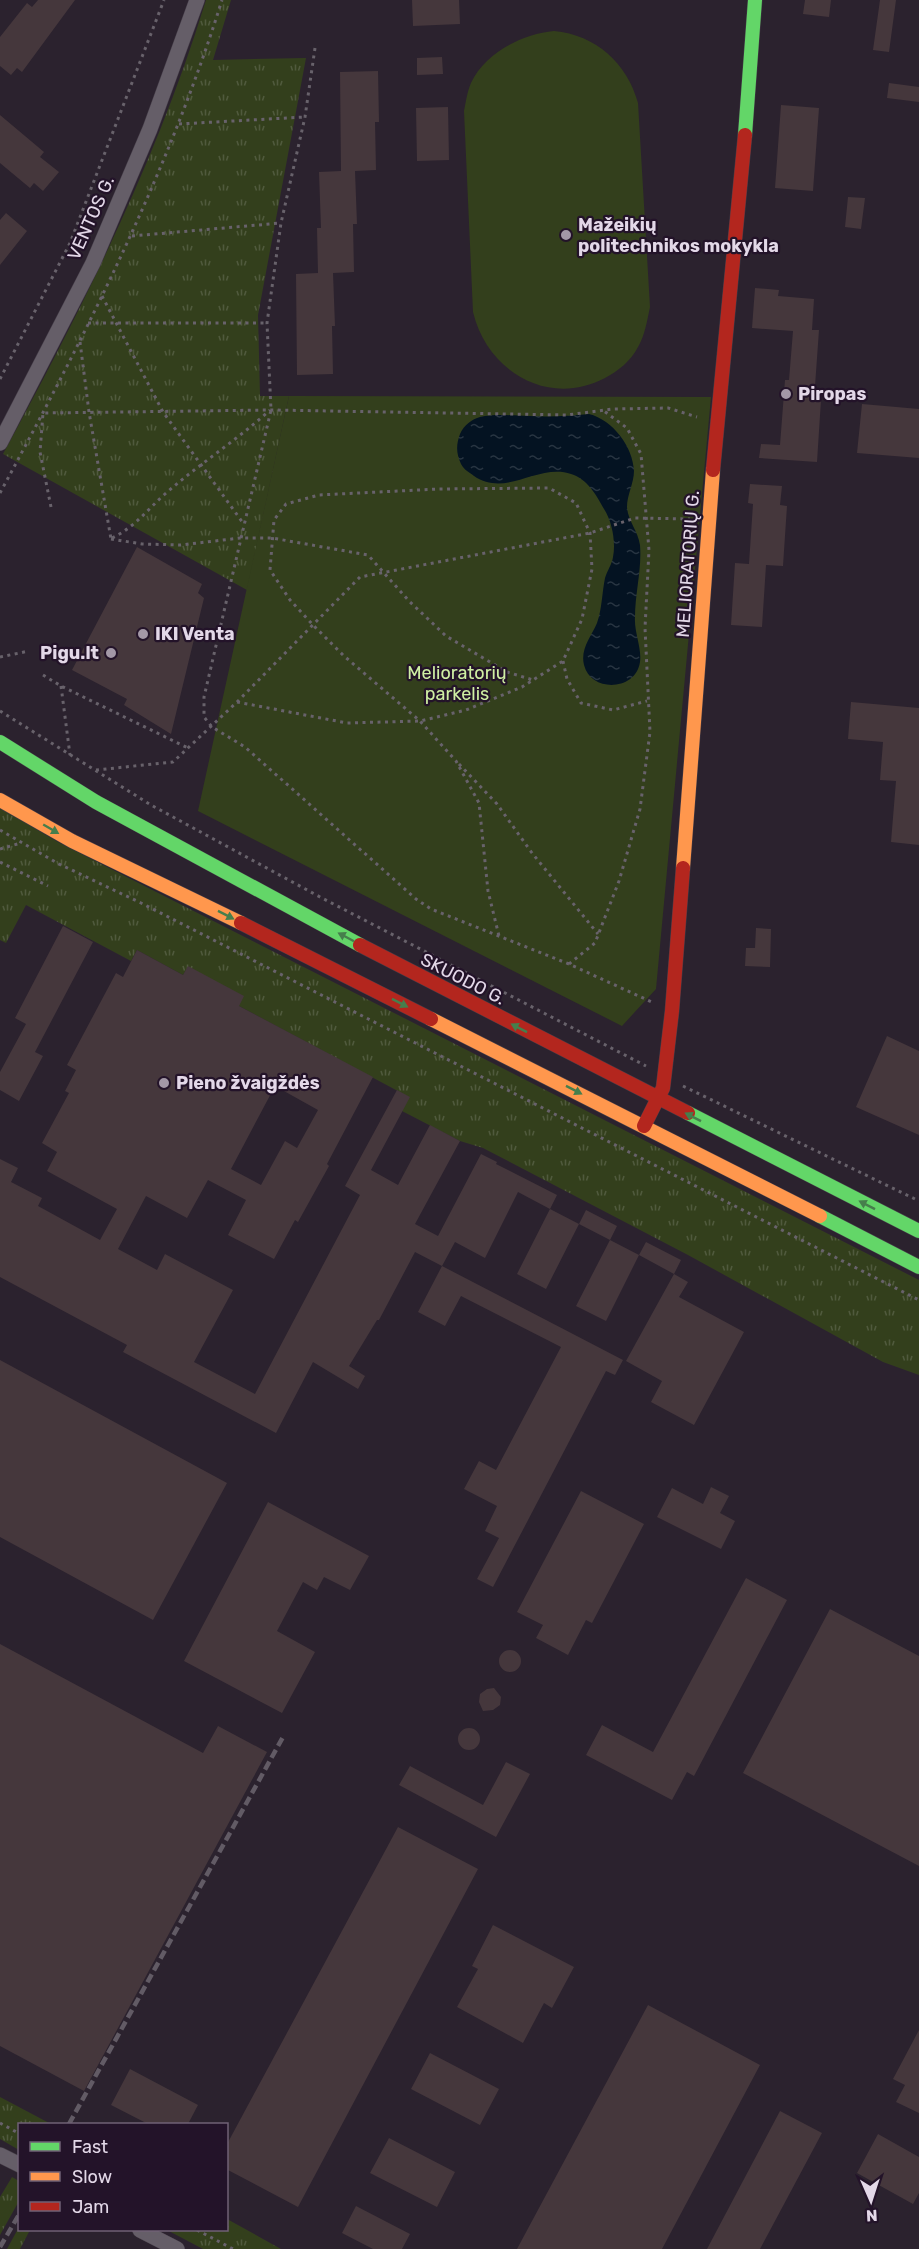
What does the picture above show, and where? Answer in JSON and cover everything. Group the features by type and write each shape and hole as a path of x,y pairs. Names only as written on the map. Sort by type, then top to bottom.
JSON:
{"main road":[{"name":"MELIORATORIŲ G.","path":"644,1126 663,1088 672,1011 717,417 751,69 755,0"},
{"name":"SKUODO G.","path":"0,742 96,802 413,973 919,1231"},
{"path":"0,800 51,829 644,1126 919,1267"}],"street":[{"name":"VENTOS G.","path":"0,442 93,263 150,129 196,0"},
{"path":"0,2155 18,2164"},
{"path":"144,2231 177,2249"}],"path":[{"path":"0,379 70,243 164,0"},
{"path":"0,493 132,236 180,124 222,0"},
{"path":"315,48 305,117 280,224 267,322 271,410 204,697 204,717 212,727 245,747 416,899 431,909 569,964 672,1011"},
{"path":"180,124 305,117"},
{"path":"132,236 280,224"},
{"path":"102,296 163,412 243,523"},
{"path":"88,323 267,322"},
{"path":"80,340 89,412 111,539"},
{"path":"43,413 271,410 567,415 668,408 696,417 717,417"},
{"path":"111,539 128,531 164,494 201,464 240,437 271,410"},
{"path":"569,964 595,943 620,881 640,809 650,732 645,628 649,550 641,454 627,428 603,411"},
{"path":"43,413 40,452 51,507"},
{"path":"237,702 347,723 420,721 466,710 522,687 563,661 582,619 592,569 590,533 576,503 549,488 438,489 320,495 286,504 274,520 270,570 290,600 344,656 420,721 497,804 532,853 598,934"},
{"path":"94,770 173,762 212,727 360,577 590,533 635,518 710,520"},
{"path":"111,539 142,544 181,545 240,538 272,538 368,555 409,601 446,636 507,672 533,680"},
{"path":"0,657 29,651"},
{"path":"563,661 567,679 581,704 613,710 648,701"},
{"path":"43,675 188,748"},
{"path":"61,686 70,755"},
{"path":"0,711 152,806 320,897 665,1077 919,1201"},
{"path":"456,760 479,803 488,891 499,936"},
{"path":"75,789 89,767"},
{"path":"37,851 51,829"},
{"path":"0,830 37,851 919,1300"},
{"path":"0,849 22,843"},
{"path":"0,862 48,886"},
{"path":"0,2123 18,2133"},
{"path":"201,2231 233,2249"}],"green space":[{"path":"206,0 231,0 213,60 306,58 258,315 260,396 289,396 247,590 3,454 62,344 116,232 165,118"},
{"path":"554,31 583,38 608,54 626,75 638,103 650,307 646,328 640,342 632,357 624,365 605,378 584,386 562,389 542,386 506,367 480,333 473,312 464,111 471,83 477,72 495,54 517,41"},
{"name":"Melioratorių parkelis","path":"289,396 711,397 656,989 622,1026 198,811"},
{"path":"0,808 58,842 919,1280 919,1375 883,1362 688,1255 483,1148 460,1141 402,1111 409,1097 239,1006 188,967 183,975 137,950 131,961 26,905 6,943 0,940"},
{"path":"0,2097 49,2123 18,2123 18,2149 0,2139"},
{"path":"12,2177 18,2180 18,2203 0,2235 0,2197"},
{"path":"228,2220 281,2249 203,2249 169,2231 228,2231"},
{"path":"18,2229 18,2231 29,2231 20,2249 7,2249"}],"water":[{"path":"589,414 614,428 626,444 634,471 627,507 640,545 635,617 640,662 637,672 631,679 613,685 604,684 588,674 583,659 585,648 599,618 605,578 614,551 614,538 609,519 594,493 577,476 559,472 510,482 486,482 464,468 457,453 460,434 469,423 480,417"}],"building":[{"path":"38,0 75,0 22,72 17,68 11,75 0,66 0,37 27,3 32,7"},
{"path":"412,0 459,0 460,24 413,26"},
{"path":"805,0 831,0 829,17 803,14"},
{"path":"880,0 896,0 889,52 873,50"},
{"path":"442,57 443,74 417,75 417,58"},
{"path":"378,71 379,122 375,122 376,170 355,171 357,224 353,224 354,272 333,273 335,326 332,326 333,374 297,375 296,274 318,273 317,228 321,228 319,172 341,171 340,72"},
{"path":"889,83 919,87 919,102 887,98"},
{"path":"781,105 819,108 813,191 775,188"},
{"path":"448,107 449,160 417,161 416,108"},
{"path":"0,115 44,152 40,157 59,172 43,191 34,183 30,188 0,163"},
{"path":"848,197 865,198 861,229 845,227"},
{"path":"6,213 27,231 0,265 0,220"},
{"path":"755,288 779,290 778,296 814,299 812,330 819,330 814,400 821,400 817,462 759,458 761,444 780,445 785,380 789,380 793,331 752,328"},
{"path":"862,404 919,409 919,458 857,453"},
{"path":"750,484 782,486 780,505 787,506 783,566 766,565 762,627 731,625 735,563 749,564 753,504 748,503"},
{"name":"IKI Venta","path":"137,547 202,584 198,593 204,598 171,734 124,705 127,699 72,670"},
{"path":"851,702 919,708 919,845 891,842 896,781 880,780 883,742 848,739"},
{"path":"63,926 93,942 35,1052 43,1056 19,1101 0,1090 0,1072 26,1024 15,1018"},
{"path":"756,928 771,929 770,967 745,966 746,948 755,948"},
{"path":"137,950 183,975 188,966 244,996 239,1006 373,1077 327,1164 329,1166 298,1222 295,1220 274,1259 228,1235 246,1200 208,1180 187,1218 146,1196 118,1249 157,1270 165,1254 233,1290 194,1362 255,1394 360,1195 345,1186 397,1090 410,1097 371,1170 398,1185 430,1125 460,1141 415,1224 438,1236 481,1154 557,1195 550,1209 518,1192 485,1258 455,1242 442,1266 415,1252 379,1320 349,1366 365,1376 358,1389 313,1362 276,1433 123,1352 127,1345 0,1277 0,1159 18,1168 11,1182 42,1198 38,1206 100,1240 117,1209 47,1171 57,1152 42,1143 69,1093 65,1091 76,1070 67,1065 116,973 123,977","holes":["275,1086 318,1110 297,1148 285,1141 261,1185 231,1169"]},
{"path":"887,1036 919,1051 919,1135 856,1107"},
{"path":"550,1209 579,1224 546,1289 517,1274"},
{"path":"586,1210 617,1226 610,1240 579,1224"},
{"path":"610,1240 639,1255 606,1321 576,1306"},
{"path":"646,1242 681,1260 674,1274 639,1255"},
{"path":"442,1266 623,1360 615,1375 606,1371 493,1587 477,1579 499,1538 485,1531 497,1506 464,1489 479,1461 496,1470 561,1347 461,1296 445,1326 418,1312"},
{"path":"674,1274 688,1282 679,1297 744,1332 694,1425 651,1402 662,1381 626,1361"},
{"path":"0,1360 227,1483 153,1620 0,1537"},
{"path":"711,1487 729,1496 720,1513 735,1521 721,1549 657,1517 672,1488 703,1504"},
{"path":"581,1491 644,1524 592,1623 586,1620 568,1655 536,1638 543,1625 517,1612"},
{"path":"268,1502 369,1556 350,1590 324,1577 317,1590 303,1582 277,1631 315,1652 282,1713 184,1661"},
{"path":"746,1578 787,1600 694,1776 687,1772 672,1800 586,1755 602,1725 653,1752"},
{"path":"830,1609 919,1656 919,1866 743,1773"},
{"path":"0,1644 203,1753 218,1726 267,1752 84,2091 0,2046"},
{"path":"510,1650 518,1653 521,1661 518,1669 510,1672 502,1669 499,1661 502,1653"},
{"path":"494,1688 501,1697 500,1705 493,1710 483,1711 479,1702 480,1694 487,1689"},
{"path":"469,1728 477,1731 480,1739 477,1747 469,1750 461,1747 458,1739 461,1731"},
{"path":"506,1762 530,1774 496,1837 399,1785 410,1766 483,1805"},
{"path":"398,1827 478,1869 298,2207 228,2170 228,2142"},
{"path":"493,1925 574,1967 552,2008 544,2003 523,2043 457,2007 478,1969 472,1966"},
{"path":"648,2005 760,2065 662,2249 517,2249"},
{"path":"919,2030 919,2113 896,2102 905,2085 893,2079"},
{"path":"430,2053 499,2089 480,2125 411,2089"},
{"path":"130,2069 198,2105 189,2123 146,2123 111,2105"},
{"path":"780,2111 822,2133 760,2249 707,2249"},
{"path":"878,2134 919,2157 919,2193 913,2204 857,2173"},
{"path":"389,2138 455,2172 437,2207 370,2173"},
{"path":"356,2206 410,2234 402,2249 373,2249 342,2233"}],"railway":[{"path":"70,2123 283,1737"},
{"path":"0,2247 18,2216"}],"traffic: fast":[{"path":"745,135 755,0"},
{"path":"0,742 96,802 360,945"},
{"path":"688,1113 919,1231"},
{"path":"820,1216 919,1267"}],"traffic: slow":[{"path":"683,868 713,470"},
{"path":"0,800 72,841 241,923"},
{"path":"431,1019 820,1216"}],"traffic: jam":[{"path":"713,470 745,135"},
{"path":"644,1126 663,1088 672,1011 683,868"},
{"path":"241,923 431,1019"},
{"path":"360,945 688,1113"}],"place":[{"name":"Mažeikių politechnikos mokykla","path":"566,235"},
{"name":"Piropas","path":"786,394"},
{"name":"IKI Venta","path":"143,634"},
{"name":"Pigu.lt","path":"111,653"},
{"name":"Pieno žvaigždės","path":"164,1083"}]}
